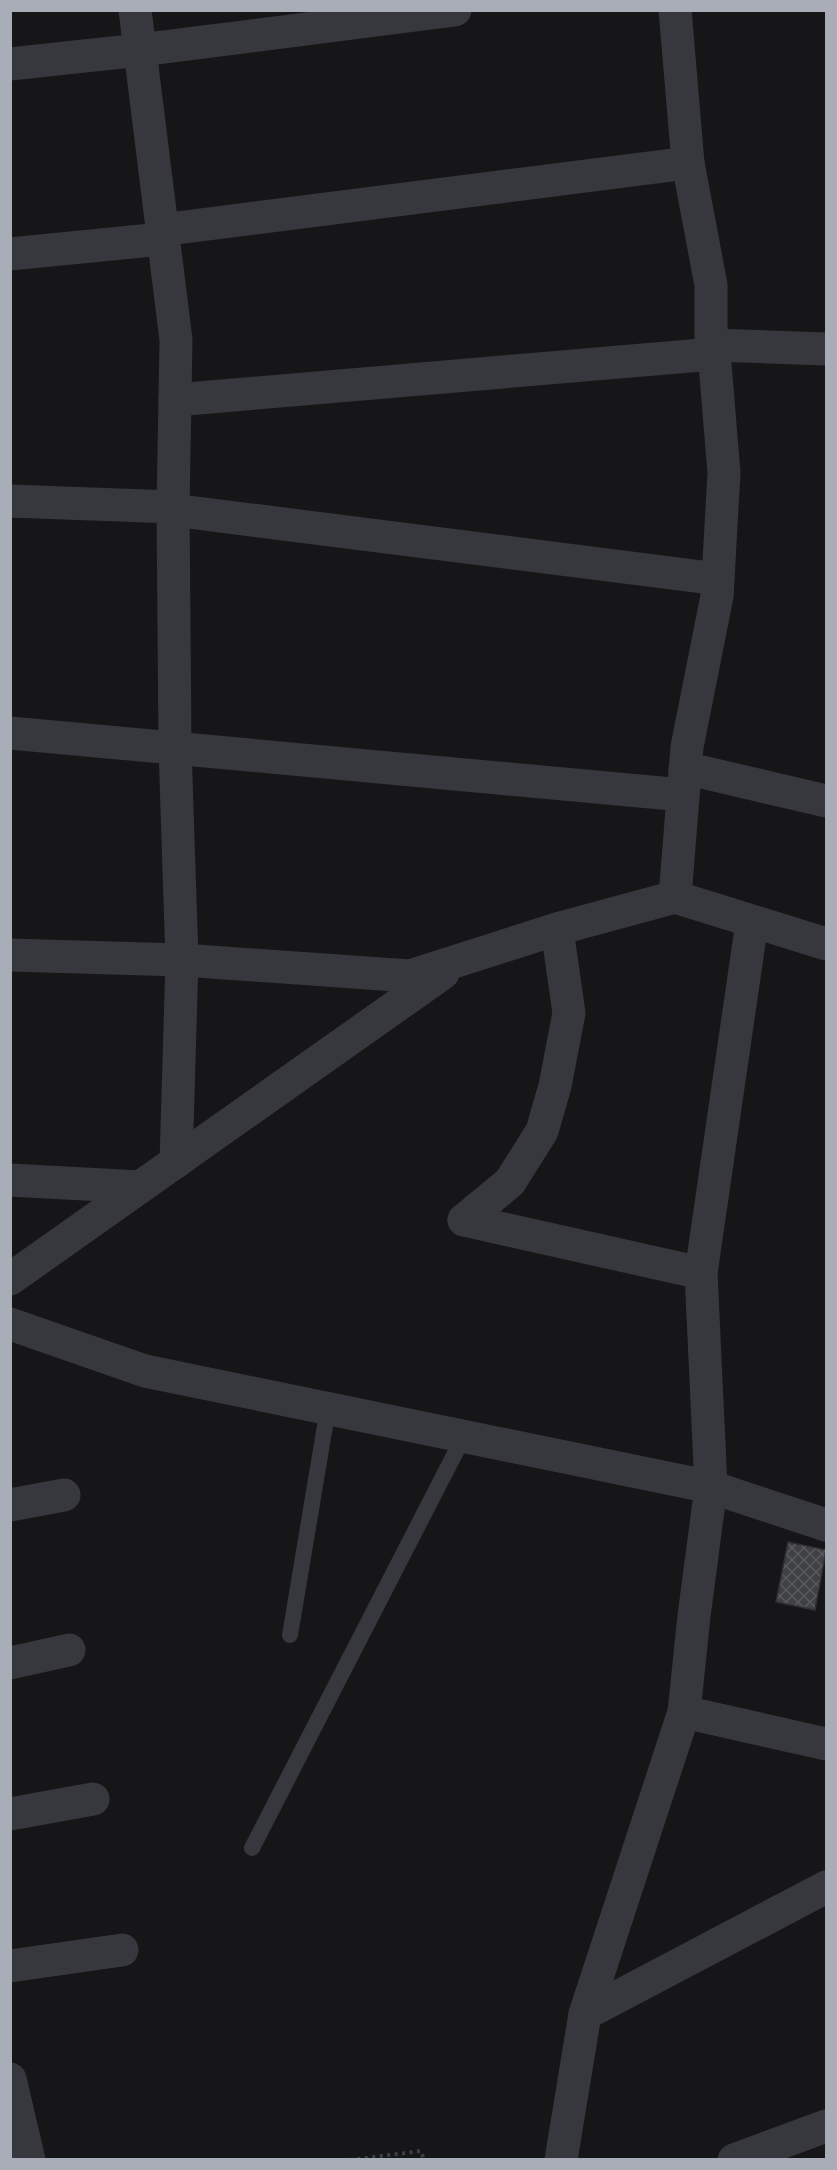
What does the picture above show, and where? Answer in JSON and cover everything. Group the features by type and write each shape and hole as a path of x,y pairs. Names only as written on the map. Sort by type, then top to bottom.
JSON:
{"street":[{"path":"135,10 176,340 173,508 175,747 182,960 176,1162"},
{"path":"10,64 454,10"},
{"path":"675,10 688,163 711,285 712,349 724,473 717,596 687,747 675,897"},
{"path":"10,254 688,163"},
{"path":"175,400 712,349 826,349"},
{"path":"10,501 173,508 718,579"},
{"path":"10,733 175,747 684,782 826,801"},
{"path":"10,955 182,960 410,976 557,929 675,897 826,945"},
{"path":"561,2160 585,2014 684,1712 711,1487 701,1273 752,922"},
{"path":"557,929 569,1013 555,1086 542,1131 510,1182 464,1220 701,1273"},
{"path":"10,1279 462,959"},
{"path":"10,1180 140,1187"},
{"path":"10,1324 144,1371 711,1487 826,1525"},
{"path":"10,1505 64,1495"},
{"path":"10,1663 69,1650"},
{"path":"684,1712 826,1744"},
{"path":"10,1814 93,1799"},
{"path":"585,2014 826,1887"},
{"path":"10,1966 122,1950"},
{"path":"10,2079 29,2160"},
{"path":"734,2160 826,2126"}],"lane":[{"path":"290,1635 328,1408"},
{"path":"252,1848 464,1436"}],"path":[{"path":"350,2160 421,2151 424,2160"}],"building":[{"path":"788,1542 826,1550 815,1610 776,1602"}]}
